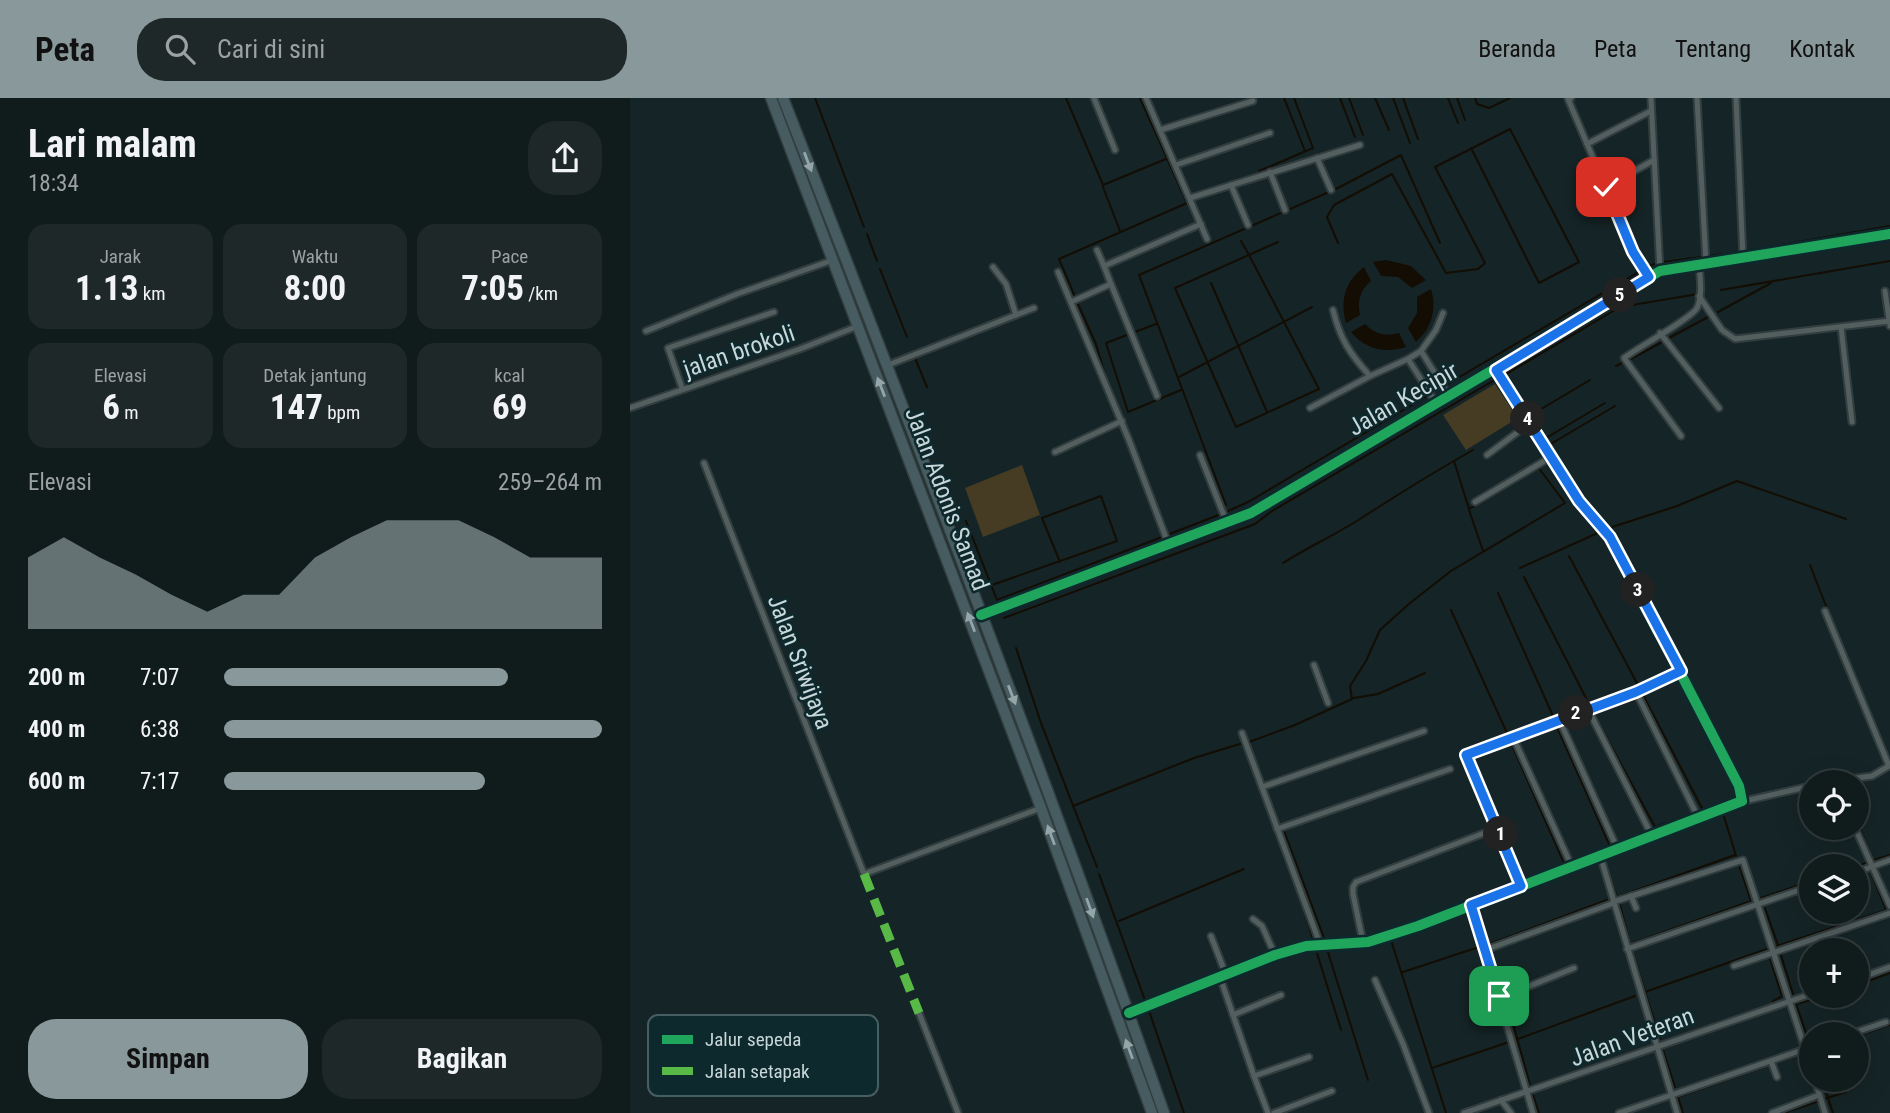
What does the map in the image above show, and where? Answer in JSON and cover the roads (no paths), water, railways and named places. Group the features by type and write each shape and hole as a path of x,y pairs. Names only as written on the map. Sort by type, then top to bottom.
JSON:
{"highway":[{"name":"Jalan Adonis Samad","path":"771,98 1041,808 1152,1113"},
{"path":"783,98 888,365 1164,1113"},
{"path":"914,471 925,467"},
{"path":"1068,882 1079,877"}],"street":[{"path":"1094,98 1115,150"},
{"path":"1146,98 1207,239"},
{"path":"1571,98 1568,99 1587,144 1647,275"},
{"path":"1651,98 1660,269"},
{"path":"1681,436 1624,358 1660,333 1688,319 1697,308 1703,249 1697,98"},
{"path":"1736,98 1742,256"},
{"path":"1160,130 1253,101"},
{"path":"1587,144 1651,111"},
{"path":"1176,165 1270,133"},
{"path":"1190,198 1360,145"},
{"path":"1317,158 1331,190"},
{"path":"1606,187 1654,160"},
{"path":"1270,172 1285,210"},
{"path":"1231,185 1248,225"},
{"path":"1104,266 1200,224"},
{"name":"Jalan Kecipir","path":"981,615 1224,516 1251,513 1436,403 1497,372 1660,269 1890,234"},
{"path":"1097,250 1157,396"},
{"path":"646,331 747,290 834,260"},
{"path":"993,267 1006,284 1016,315"},
{"path":"1058,272 1075,300 1167,541"},
{"path":"1075,300 1111,284"},
{"path":"1885,291 1890,326"},
{"path":"1699,296 1722,330 1735,340 1890,321"},
{"path":"888,365 1034,308"},
{"path":"1333,310 1344,343 1370,376"},
{"path":"682,388 668,348 774,312"},
{"path":"1310,408 1421,351 1436,330 1443,313"},
{"name":"jalan brokoli","path":"630,408 858,327"},
{"path":"1841,327 1852,422"},
{"path":"1660,333 1719,408"},
{"path":"1421,351 1449,396"},
{"path":"1408,359 1436,403"},
{"path":"1497,372 1579,501 1610,537 1739,786 1741,800"},
{"path":"1055,452 1122,421"},
{"path":"1487,454 1530,423"},
{"path":"1200,455 1224,516"},
{"path":"1475,502 1550,457"},
{"name":"Jalan Sriwijaya","path":"704,463 864,874 1041,808"},
{"path":"1825,611 1890,766 1869,776"},
{"path":"1314,665 1328,703"},
{"path":"1521,886 1466,755 1636,692 1681,671"},
{"path":"1636,692 1698,817"},
{"path":"1587,709 1651,834"},
{"path":"1559,719 1617,848"},
{"path":"1262,787 1424,731"},
{"path":"1242,733 1320,944"},
{"path":"1513,737 1572,867"},
{"path":"1277,829 1450,769"},
{"path":"1129,1013 1275,955 1306,946 1363,942 1419,926 1741,800 1799,788"},
{"path":"1363,942 1353,894 1356,882 1487,832"},
{"path":"1860,840 1890,906"},
{"path":"1600,855 1677,1113"},
{"path":"1485,950 1631,895 1741,859 1746,861 1773,952 1799,1023"},
{"path":"1869,867 1890,860"},
{"path":"1627,949 1799,891"},
{"path":"1631,895 1636,908"},
{"path":"1471,905 1533,1113"},
{"path":"1734,966 1890,913"},
{"path":"1253,919 1262,926 1275,955"},
{"path":"1211,936 1233,1016 1268,1113"},
{"path":"1869,975 1890,967"},
{"path":"1476,1006 1574,968"},
{"path":"1375,980 1429,1113"},
{"path":"1233,1016 1281,995"},
{"name":"Jalan Veteran","path":"1464,1113 1799,998"},
{"path":"919,1013 958,1113"},
{"path":"1869,1028 1886,1022"},
{"path":"1619,1113 1799,1051"},
{"path":"1254,1076 1309,1057"},
{"path":"1771,1061 1777,1077"},
{"path":"1274,1113 1332,1091"},
{"path":"1818,1092 1825,1113"},
{"path":"1772,1113 1819,1095"},
{"path":"1502,1100 1511,1113"}],"waterway":[{"path":"815,98 864,227"},
{"path":"1066,98 1103,185 1166,159"},
{"path":"1075,297 1059,259 1187,203 1140,98"},
{"path":"1284,98 1305,151"},
{"path":"1259,171 1313,148 1294,98"},
{"path":"1340,98 1355,137"},
{"path":"1349,98 1363,135"},
{"path":"1375,98 1389,130"},
{"path":"1393,98 1410,143"},
{"path":"1403,98 1418,139"},
{"path":"1448,98 1458,123"},
{"path":"1457,98 1465,120"},
{"path":"1475,98 1477,104 1489,108 1510,98"},
{"path":"1338,243 1327,217 1334,205 1392,174 1446,273 1478,269 1485,263 1435,167 1510,129 1579,262 1539,283 1471,148"},
{"path":"1334,190 1401,155 1440,243"},
{"path":"1103,187 1120,231"},
{"path":"1226,505 1139,275 1329,192"},
{"path":"1746,251 1890,226"},
{"path":"867,234 877,261"},
{"path":"1241,241 1249,255 1319,389 1236,427 1175,288 1278,242"},
{"path":"1708,256 1741,252"},
{"path":"1663,262 1702,257"},
{"path":"1721,290 1890,261"},
{"path":"1646,267 1657,263"},
{"path":"880,269 907,337"},
{"path":"1432,393 1642,270"},
{"path":"1211,283 1267,412"},
{"path":"1718,312 1771,283"},
{"path":"1503,376 1620,307 1698,294"},
{"path":"1077,302 1096,344 1108,385"},
{"path":"1179,377 1312,307"},
{"path":"1669,338 1708,317"},
{"path":"1156,324 1106,343 1128,412 1181,390"},
{"path":"1629,360 1664,341"},
{"path":"915,358 927,387"},
{"path":"1616,366 1624,362"},
{"path":"1004,618 1255,524 1272,511 1498,378"},
{"path":"1545,439 1531,415 1590,380"},
{"path":"1226,512 1250,501 1427,396"},
{"path":"1546,438 1605,403"},
{"path":"1549,445 1615,406"},
{"path":"1549,445 1581,493"},
{"path":"1283,563 1473,450"},
{"path":"1454,461 1469,509 1515,481"},
{"path":"1249,742 1352,699 1350,686 1366,661 1380,630 1451,571 1565,503 1538,467"},
{"path":"1609,528 1677,506 1737,481 1846,519"},
{"path":"992,585 1117,541 1101,496 1042,518 1060,562"},
{"path":"1587,502 1619,542 1679,660"},
{"path":"1469,510 1483,551"},
{"path":"1154,513 1159,527"},
{"path":"1167,535 1221,514"},
{"path":"966,521 997,600 1162,537"},
{"path":"1520,568 1600,532"},
{"path":"1569,556 1638,685"},
{"path":"1810,565 1835,629"},
{"path":"1524,577 1589,704"},
{"path":"1498,593 1553,716"},
{"path":"1451,610 1507,733"},
{"path":"1016,648 1041,723 1097,867"},
{"path":"1354,698 1378,694 1425,673"},
{"path":"1643,695 1703,810 1701,811"},
{"path":"1594,712 1633,700"},
{"path":"1562,713 1580,706"},
{"path":"1593,712 1655,827 1690,815"},
{"path":"1567,723 1585,716"},
{"path":"1521,740 1556,727"},
{"path":"1557,727 1610,846"},
{"path":"1073,806 1194,758 1243,743"},
{"path":"1511,743 1564,863"},
{"path":"1476,758 1511,744"},
{"path":"1604,859 1723,813 1736,856"},
{"path":"1284,831 1324,938"},
{"path":"1865,840 1873,861"},
{"path":"1617,897 1735,855"},
{"path":"1874,860 1890,855"},
{"path":"1604,860 1617,897"},
{"path":"1477,908 1596,862"},
{"path":"1739,865 1751,901"},
{"path":"1119,921 1244,869"},
{"path":"1871,873 1886,909"},
{"path":"1099,874 1146,1003"},
{"path":"1761,898 1799,885"},
{"path":"1489,944 1607,900"},
{"path":"1630,944 1751,901"},
{"path":"1620,905 1630,944"},
{"path":"1478,908 1489,943"},
{"path":"1765,908 1778,945"},
{"path":"1777,946 1886,910"},
{"path":"1446,1113 1391,940 1467,911"},
{"path":"1305,913 1313,939"},
{"path":"1403,972 1479,947"},
{"path":"1327,949 1368,1080"},
{"path":"1645,992 1767,949"},
{"path":"1316,950 1341,1030"},
{"path":"1633,953 1660,1039"},
{"path":"1492,954 1503,991"},
{"path":"1781,955 1793,994"},
{"path":"1770,959 1782,996 1773,1001"},
{"path":"1869,981 1890,973"},
{"path":"1515,1040 1635,996"},
{"path":"1507,1002 1530,1085"},
{"path":"1796,1004 1802,1022"},
{"path":"1148,1008 1184,1113"},
{"path":"1869,1032 1890,1025"},
{"path":"1432,1068 1509,1042"},
{"path":"1663,1050 1675,1087"},
{"path":"1678,1097 1764,1067"},
{"path":"1826,1092 1833,1113"},
{"path":"1824,1099 1846,1092"},
{"path":"1533,1095 1539,1113"},
{"path":"1678,1097 1683,1113"},
{"path":"1784,1113 1819,1101"}]}
